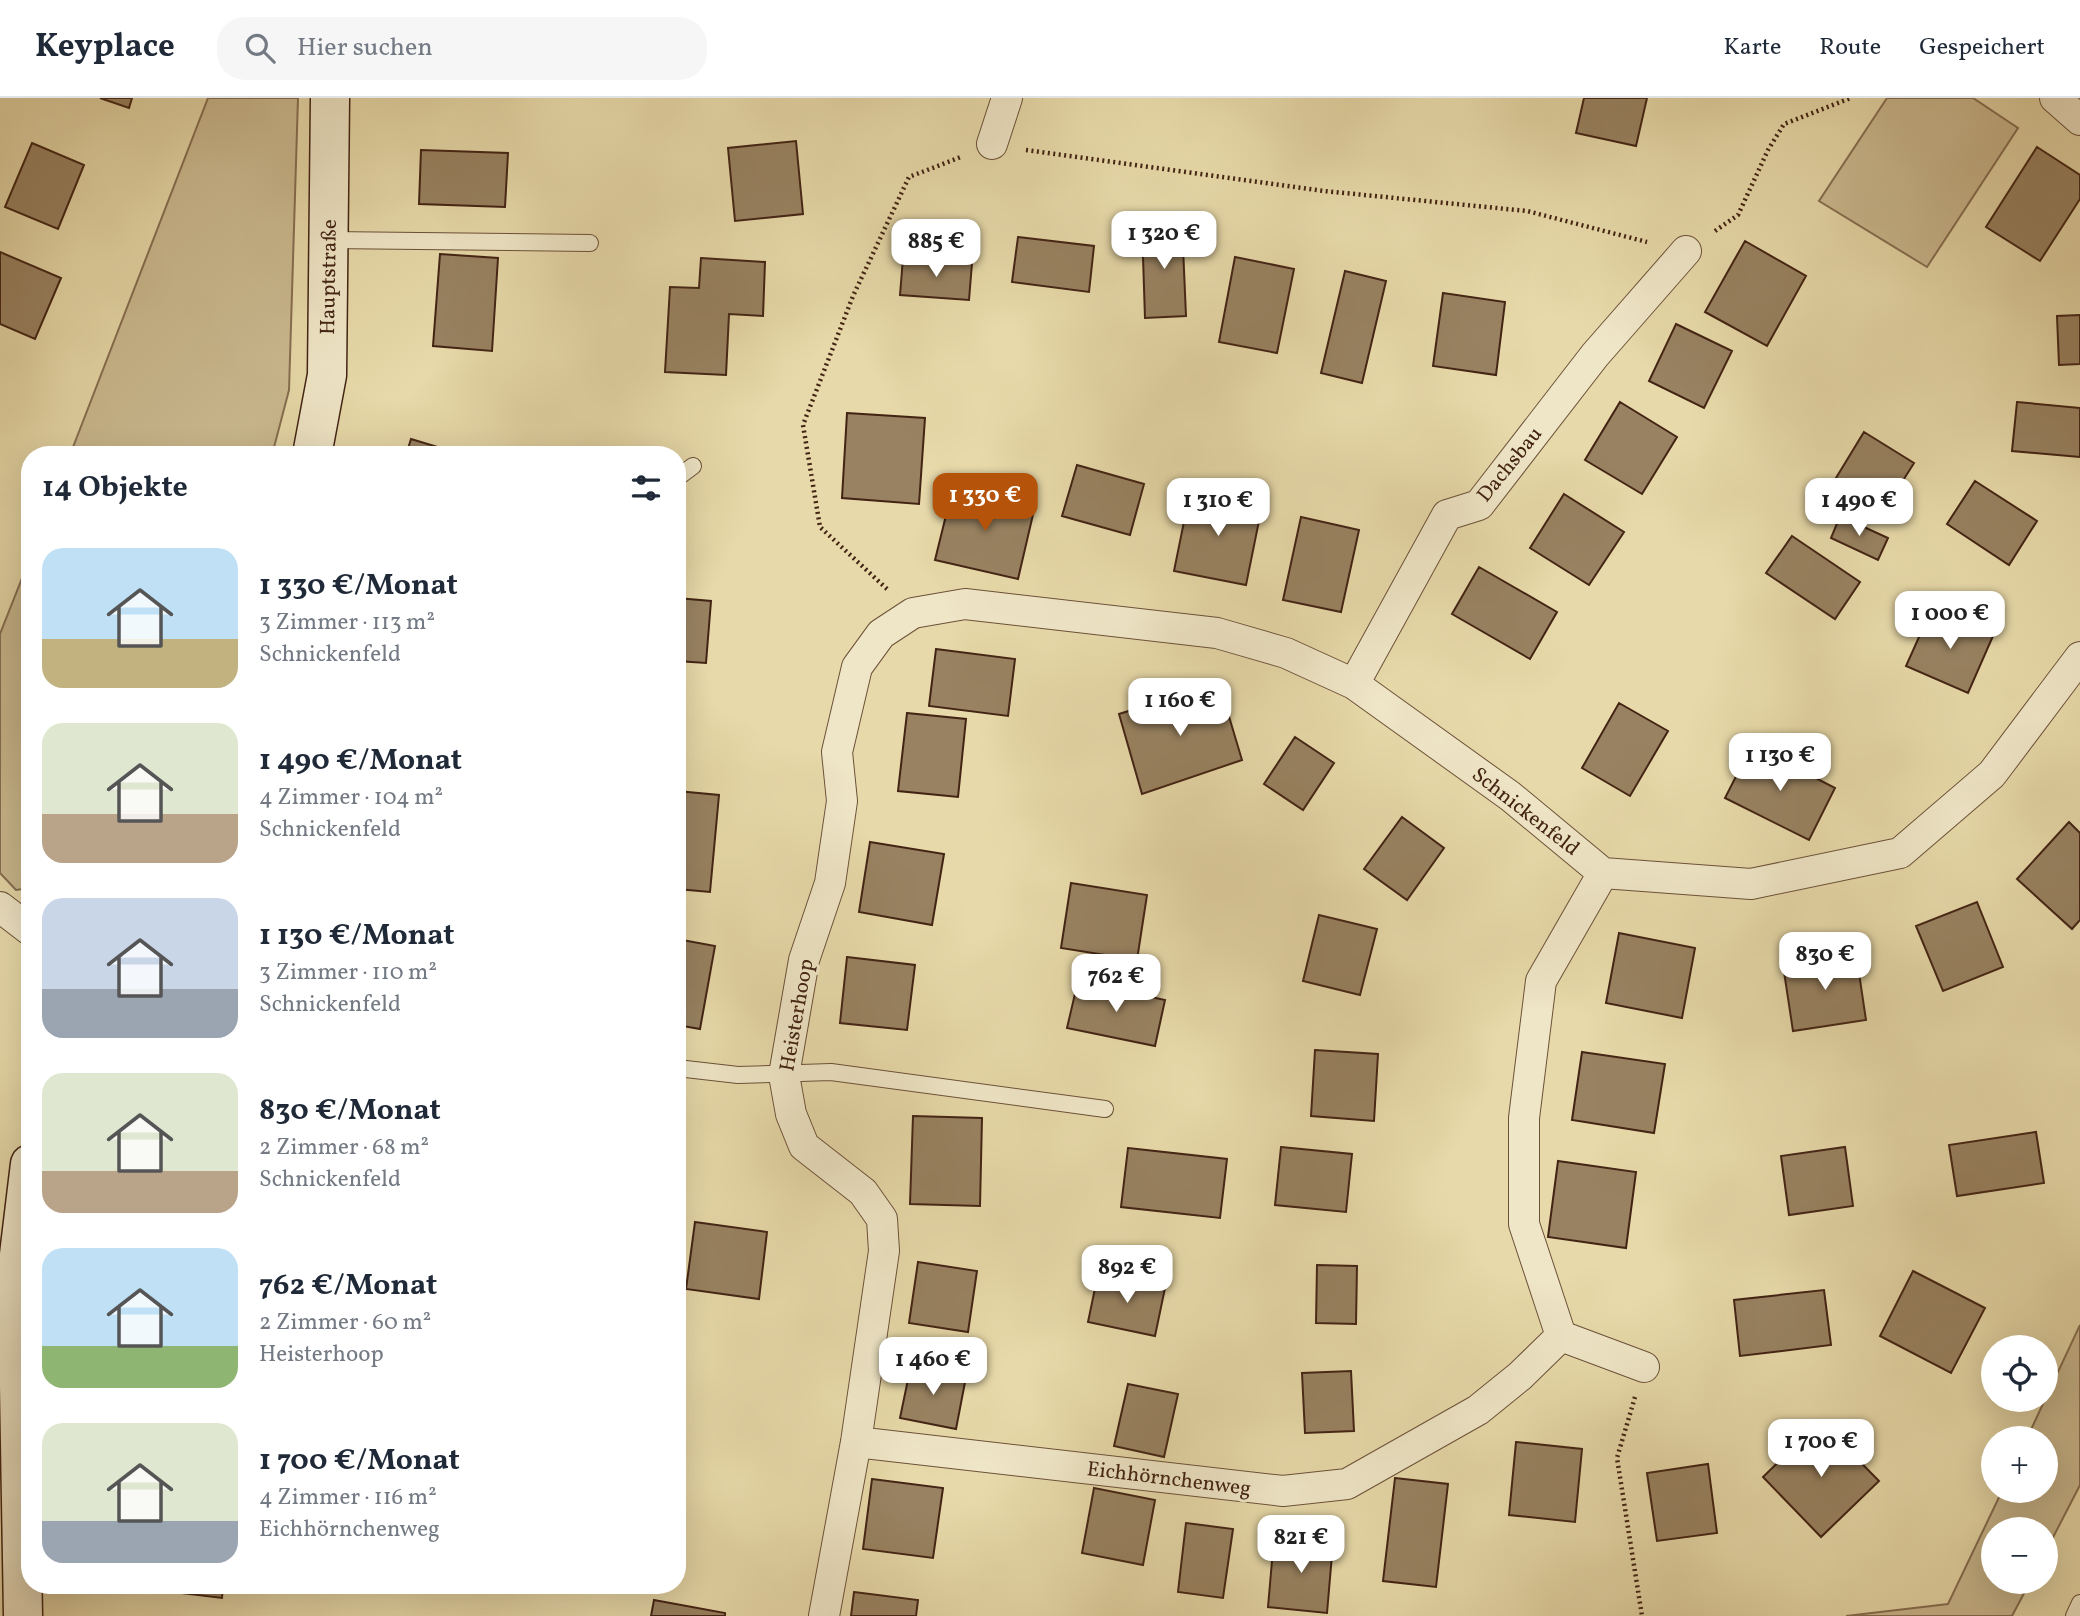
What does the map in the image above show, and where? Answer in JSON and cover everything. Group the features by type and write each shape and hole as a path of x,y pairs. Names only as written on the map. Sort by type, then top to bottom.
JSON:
{"main road":[{"name":"Hauptstraße","path":"314,446 327,375 330,98"},
{"path":"21,1200 10,1245 17,1271 21,1501"},
{"path":"23,1594 23,1616"}],"street":[{"path":"992,144 1007,98"},
{"path":"2055,98 2080,120"},
{"name":"Dachsbau","path":"1354,684 1447,515 1479,505 1595,355 1685,251"},
{"name":"Schnickenfeld","path":"913,613 965,604 1217,634 1286,653 1354,684 1510,796 1603,873"},
{"name":"Heisterhoop","path":"824,1616 856,1442 884,1251 882,1219 863,1192 804,1146 791,1114 784,1075 804,960 830,883 842,801 837,752 856,667 881,634 913,613"},
{"path":"1644,1367 1560,1336 1524,1224 1524,1118 1541,981 1603,873 1751,884 1900,853 1992,774 2080,657"},
{"path":"0,907 21,923"},
{"name":"Eichhörnchenweg","path":"856,1442 1283,1491 1347,1485 1478,1410 1520,1376 1560,1336"}],"lane":[{"path":"329,240 590,243"},
{"path":"686,471 693,466"},
{"path":"686,1069 738,1075 831,1072 1105,1109"},
{"path":"2074,1616 2080,1604"}],"path":[{"path":"913,613 820,527 803,425 853,296 909,177 992,144 1324,191 1527,211 1685,251 1738,215 1768,150 1784,124 1851,98"},
{"path":"1642,1616 1617,1458 1644,1367"}],"shaded area":[{"path":"208,98 298,98 289,390 274,446 73,446"},
{"path":"1887,98 1973,98 2018,128 1927,267 1819,201"},
{"path":"21,581 21,889 16,890 0,873 0,634"},
{"path":"2080,1325 2080,1485 2058,1528 2058,1517 1990,1517 1996,1503 2058,1503 2058,1426 2033,1426 2039,1412 2058,1412 2058,1372"},
{"path":"1981,1535 1981,1594 2024,1594 2012,1616 1846,1616 1948,1604"}],"building":[{"path":"100,98 132,98 129,108"},
{"path":"1584,98 1647,98 1636,146 1576,133"},
{"path":"796,141 803,214 735,221 728,148"},
{"path":"32,143 84,165 58,229 5,207"},
{"path":"2037,147 2080,175 2080,199 2040,261 1986,227"},
{"path":"421,150 508,153 505,207 419,204"},
{"path":"1182,224 1186,316 1145,318 1142,226"},
{"path":"1018,237 1094,246 1089,292 1012,282"},
{"path":"1745,241 1806,276 1767,346 1705,312"},
{"path":"0,252 61,278 35,339 0,324"},
{"path":"440,254 498,258 492,351 433,346"},
{"path":"1235,257 1294,269 1277,353 1219,342"},
{"path":"701,258 765,262 763,316 729,314 726,375 665,372 670,287 699,288"},
{"path":"903,258 972,263 969,300 900,295"},
{"path":"1345,271 1386,281 1362,383 1321,373"},
{"path":"1443,293 1505,302 1496,375 1433,366"},
{"path":"2080,315 2080,364 2059,365 2057,316"},
{"path":"1676,324 1732,351 1704,408 1649,381"},
{"path":"1620,402 1677,437 1642,494 1585,460"},
{"path":"2017,402 2080,408 2080,457 2012,451"},
{"path":"847,413 925,418 919,504 842,498"},
{"path":"1864,432 1914,463 1885,509 1836,478"},
{"path":"411,439 434,446 409,446"},
{"path":"1077,465 1144,484 1130,535 1062,516"},
{"path":"1975,481 2037,521 2009,565 1947,524"},
{"path":"953,487 1035,506 1018,579 935,560"},
{"path":"1190,492 1262,506 1246,585 1174,571"},
{"path":"1564,494 1624,532 1589,585 1530,548"},
{"path":"1840,516 1888,538 1878,560 1831,538"},
{"path":"1301,517 1359,530 1341,612 1283,600"},
{"path":"1792,536 1860,582 1835,619 1766,573"},
{"path":"1479,567 1557,612 1530,659 1452,614"},
{"path":"686,599 711,601 706,663 686,662"},
{"path":"1932,608 1993,636 1968,693 1906,666"},
{"path":"936,649 1015,659 1008,716 929,706"},
{"path":"1219,683 1242,760 1142,794 1119,714"},
{"path":"1619,703 1668,731 1630,796 1582,768"},
{"path":"907,713 966,719 958,797 898,791"},
{"path":"1295,737 1334,763 1303,810 1264,784"},
{"path":"1752,745 1835,788 1809,840 1725,798"},
{"path":"686,792 719,795 710,892 686,890"},
{"path":"1402,817 1444,848 1407,900 1364,869"},
{"path":"2069,822 2080,833 2080,920 2072,929 2017,879"},
{"path":"870,842 944,854 932,925 859,912"},
{"path":"1071,883 1147,895 1137,960 1061,948"},
{"path":"1977,902 2003,967 1943,991 1916,926"},
{"path":"1319,915 1377,929 1360,995 1303,981"},
{"path":"1619,933 1695,948 1682,1018 1606,1003"},
{"path":"686,941 715,946 700,1029 686,1027"},
{"path":"1856,953 1866,1020 1793,1031 1783,965"},
{"path":"847,957 915,965 907,1030 840,1023"},
{"path":"1078,981 1165,1000 1155,1046 1067,1028"},
{"path":"1315,1050 1378,1054 1374,1121 1311,1116"},
{"path":"1582,1052 1665,1064 1654,1133 1572,1120"},
{"path":"913,1116 982,1118 980,1206 910,1204"},
{"path":"2036,1132 2044,1183 1957,1196 1949,1145"},
{"path":"1281,1147 1352,1154 1346,1212 1275,1205"},
{"path":"1845,1147 1853,1206 1789,1215 1781,1156"},
{"path":"1128,1148 1227,1159 1220,1218 1121,1207"},
{"path":"1558,1161 1636,1172 1626,1248 1548,1237"},
{"path":"695,1222 767,1232 759,1299 686,1289"},
{"path":"918,1262 977,1271 968,1332 909,1323"},
{"path":"1317,1265 1357,1266 1356,1324 1316,1323"},
{"path":"1913,1271 1985,1308 1951,1373 1880,1336"},
{"path":"1098,1274 1165,1288 1155,1336 1088,1322"},
{"path":"1824,1290 1831,1345 1740,1356 1734,1300"},
{"path":"911,1365 966,1377 956,1429 900,1418"},
{"path":"1351,1371 1354,1431 1305,1433 1302,1373"},
{"path":"1128,1384 1178,1394 1164,1457 1114,1446"},
{"path":"1820,1421 1879,1481 1821,1537 1763,1477"},
{"path":"1516,1442 1582,1449 1575,1522 1509,1515"},
{"path":"1708,1464 1717,1533 1657,1541 1647,1473"},
{"path":"1395,1478 1448,1484 1436,1587 1383,1581"},
{"path":"872,1479 943,1488 933,1558 863,1549"},
{"path":"1094,1488 1155,1500 1143,1565 1082,1553"},
{"path":"1186,1523 1233,1529 1223,1598 1178,1592"},
{"path":"1274,1538 1333,1543 1327,1613 1268,1607"},
{"path":"854,1592 918,1600 916,1616 851,1616"},
{"path":"190,1594 222,1594 222,1598"},
{"path":"654,1600 725,1613 725,1616 651,1616"}]}
